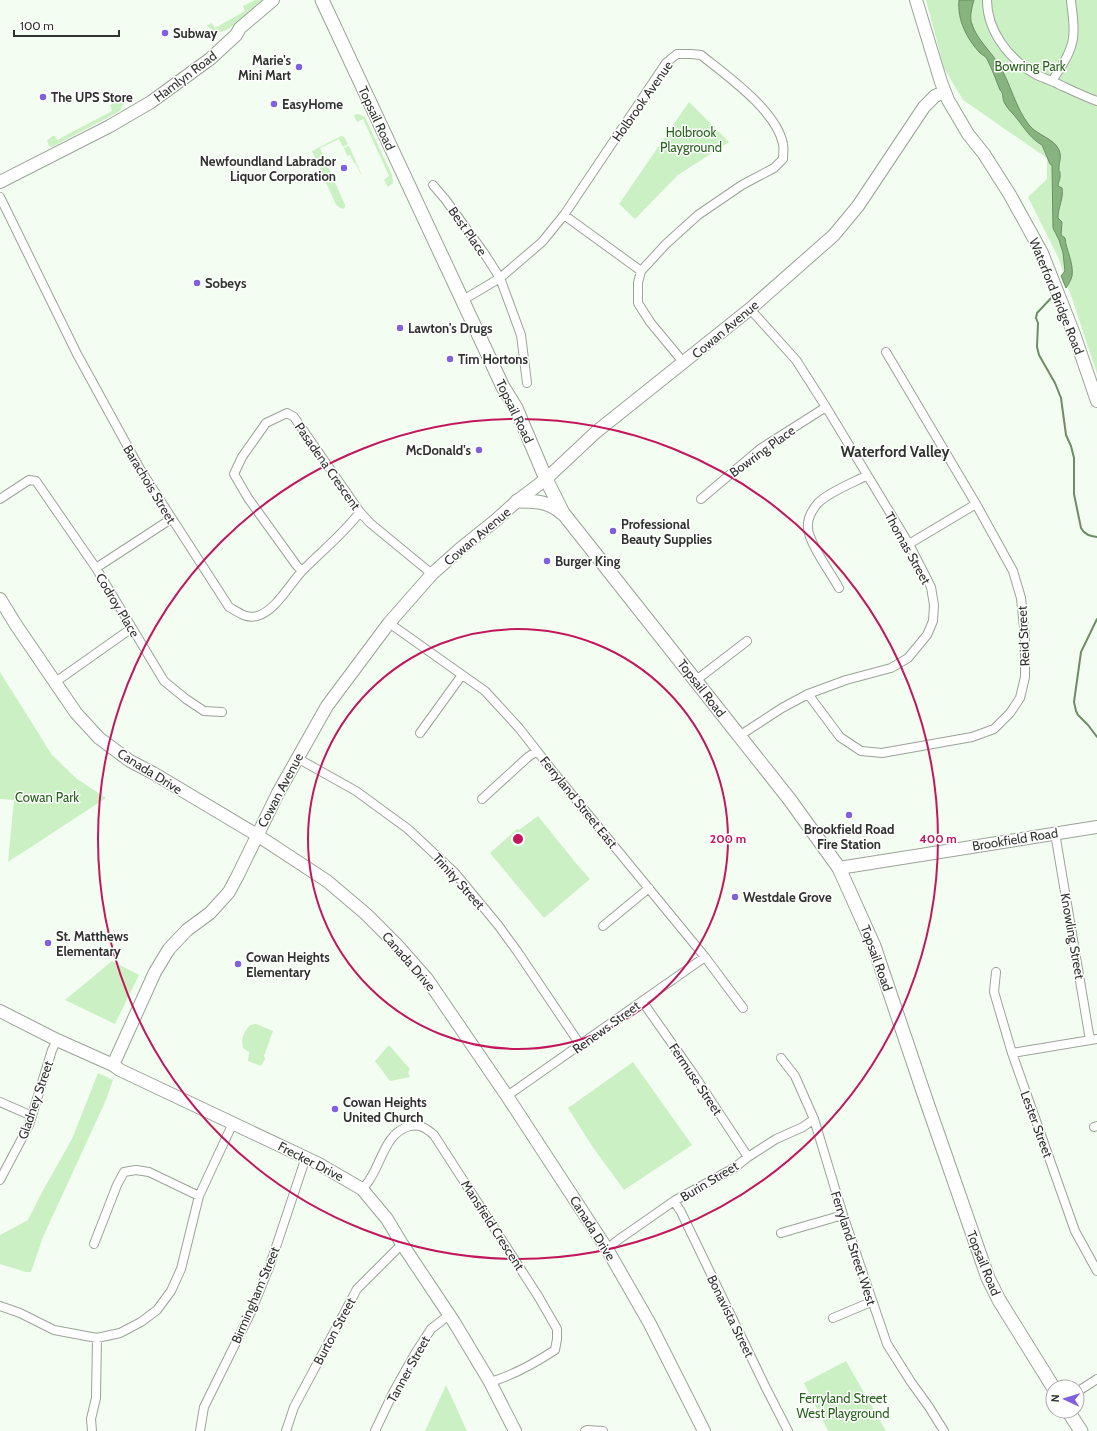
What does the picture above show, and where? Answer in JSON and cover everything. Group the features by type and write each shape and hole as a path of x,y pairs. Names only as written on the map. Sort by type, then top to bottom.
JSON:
{"main road":[{"name":"Topsail Road","path":"322,0 410,191 503,387 516,408 546,479 563,513 790,800 839,868 874,946 988,1278 999,1300 1048,1379"},
{"path":"517,501 544,503 556,507 563,513"},
{"path":"1073,1419 1081,1431"}],"street":[{"name":"Hamlyn Road","path":"0,182 110,126 151,102 210,59 236,35 240,28 273,0"},
{"name":"Waterford Bridge Road","path":"916,0 944,92 976,131 984,154 1016,205 1042,253 1062,307 1074,334 1097,401"},
{"path":"987,0 994,27 1003,46 1018,63 1036,74 1097,101"},
{"path":"1055,82 1069,53 1073,40 1074,32 1071,0"},
{"name":"Holbrook Avenue","path":"463,300 500,278 542,242 564,215 666,63 677,54 701,55 761,106 778,130 783,144 783,159 774,168 742,185 698,215 666,244 641,271"},
{"name":"Cowan Avenue","path":"112,1064 155,972 166,955 187,930 210,913 228,892 238,875 278,793 327,706 389,623 432,574 471,539 546,479 596,432 750,309 834,235 848,220 858,206 924,107 935,96 944,92"},
{"name":"Best Place","path":"433,186 445,198 500,278 521,335 527,383"},
{"name":"Barachois Street","path":"0,198 77,354 140,469 229,607 244,616 256,616 265,613 277,602 302,571 360,512"},
{"path":"564,215 641,271 638,283 638,303 650,322 684,363"},
{"name":"Thomas Street","path":"739,736 782,708 808,694 846,680 891,668 908,658 927,635 933,621 934,605 931,587 909,544 866,476 826,407 796,360 750,309"},
{"name":"Reid Street","path":"808,694 840,737 861,751 882,753 972,737 994,728 1010,713 1020,698 1025,677 1025,637 1021,598 1013,570 976,504 886,352"},
{"name":"Bowring Place","path":"701,498 760,449 826,407"},
{"name":"Pasadena Crescent","path":"302,571 248,498 234,474 242,457 266,423 287,413 294,417 360,512 370,523 432,574"},
{"path":"840,588 812,543 808,529 810,514 818,503 866,476"},
{"name":"Codroy Place","path":"0,499 29,480 36,481 96,568 164,681 204,711 222,712"},
{"path":"909,544 976,504"},
{"path":"96,568 172,519"},
{"name":"Canada Drive","path":"0,599 54,683 76,713 99,738 130,761 154,773 257,835 327,881 366,914 397,945 427,979 507,1096 607,1249 650,1324 704,1431"},
{"name":"Ferryland Street East","path":"389,623 485,691 519,728 536,751 705,957 744,1008"},
{"path":"54,683 132,628"},
{"path":"695,681 748,641"},
{"path":"420,733 462,675"},
{"path":"482,799 536,751"},
{"name":"Trinity Street","path":"297,758 356,792 408,829 455,873 498,925 581,1046"},
{"name":"Brookfield Road","path":"839,868 1055,832 1097,827"},
{"name":"Knowling Street","path":"1055,832 1094,1040"},
{"path":"603,926 649,888"},
{"name":"Renews Street","path":"507,1096 581,1046 705,957"},
{"name":"Lester Street","path":"996,972 994,992 1012,1053 1075,1231 1097,1271"},
{"name":"Fermuse Street","path":"642,1001 692,1072 748,1157"},
{"name":"Frecker Drive","path":"0,1011 57,1040 112,1064 120,1070 319,1164 362,1189 387,1219 449,1315 490,1382 515,1431"},
{"name":"Gladney Street","path":"0,1180 26,1132 52,1050 57,1040"},
{"path":"1012,1053 1094,1040"},
{"name":"Ferryland Street West","path":"781,1058 795,1076 814,1119 843,1216 887,1344 944,1431"},
{"path":"0,1102 32,1116"},
{"name":"Burin Street","path":"607,1249 674,1201 734,1168 748,1157 776,1140 803,1127 814,1119"},
{"path":"0,1306 20,1313 54,1330 97,1338 120,1333 141,1322 157,1310 171,1291 181,1269 199,1196 233,1123"},
{"name":"Mansfield Crescent","path":"362,1189 370,1179 391,1139 404,1128 416,1125 426,1127 434,1135 557,1328 558,1339 555,1350 500,1379 490,1382"},
{"name":"Birmingham Street","path":"200,1431 204,1407 251,1312 270,1265 306,1158"},
{"path":"94,1244 117,1185 124,1172 136,1170 150,1172 199,1196"},
{"name":"Bonavista Street","path":"674,1201 681,1212 768,1393 788,1431"},
{"path":"781,1233 843,1216"},
{"name":"Burton Street","path":"286,1431 294,1407 357,1289 402,1244"},
{"path":"833,1318 872,1302"},
{"name":"Tanner Street","path":"375,1431 398,1385 431,1329 449,1315"},
{"path":"92,1431 91,1419 96,1398 97,1338"},
{"path":"1085,1387 1097,1380"},
{"path":"585,1431 603,1431"}],"green space":[{"path":"255,0 262,0 230,28 220,32 210,29 207,25 212,23 215,28 245,11 243,6"},
{"name":"Bowring Park","path":"926,0 1097,0 1097,374 1059,259 1028,197 1047,179 1047,158 963,100 944,68"},
{"path":"119,100 124,104 118,112 52,147 49,146 47,140 53,136 55,136 57,140 112,111 110,105"},
{"name":"Holbrook Playground","path":"689,102 729,142 678,175 635,219 619,204"},
{"path":"358,114 365,117 392,175 393,183 388,187 384,180 389,176 363,119 357,122 354,115"},
{"path":"341,136 344,137 348,144 343,147 339,139 320,148 345,205 343,209 336,205 312,151"},
{"path":"349,146 363,178 350,155 347,156 344,148"},
{"name":"Cowan Park","path":"0,672 52,755 77,779 106,798 8,862 14,800 0,799"},
{"path":"538,816 590,879 544,918 490,853 517,829 519,830"},
{"path":"112,961 139,975 115,1024 65,1000"},
{"path":"256,1024 273,1031 264,1056 265,1059 261,1066 248,1061 249,1052 243,1048 242,1044 242,1038 250,1025"},
{"path":"389,1045 410,1069 408,1072 410,1077 390,1081 375,1061"},
{"path":"633,1062 692,1145 624,1190 592,1146 568,1108"},
{"path":"98,1073 113,1080 106,1100 43,1237 31,1272 26,1272 0,1264 0,1235 28,1220 72,1139"},
{"name":"Ferryland Street West Playground","path":"846,1361 886,1431 828,1431 804,1383"},
{"path":"446,1385 467,1431 425,1431"}],"shaded area":[{"path":"959,0 974,0 971,19 974,30 1003,72 1024,118 1033,129 1050,140 1059,150 1060,176 1058,186 1062,188 1062,199 1058,218 1062,222 1061,235 1065,238 1072,271 1072,278 1066,288 1061,276 1065,271 1063,253 1053,228 1052,165 1050,164 1042,145 1028,134 1005,105 1002,93 985,56 975,48 964,29 961,22"}],"waterway":[{"path":"1054,295 1037,313 1037,347 1039,355 1055,383 1061,398 1066,435 1074,458 1074,494 1081,528 1088,535 1097,537"},
{"path":"1097,619 1081,652 1074,702 1078,715 1097,737"}],"place":[{"name":"Subway","path":"165,33"},
{"name":"Marie's Mini Mart","path":"299,67"},
{"name":"The UPS Store","path":"43,97"},
{"name":"EasyHome","path":"274,104"},
{"name":"Newfoundland Labrador Liquor Corporation","path":"344,168"},
{"name":"Sobeys","path":"197,283"},
{"name":"Lawton's Drugs","path":"400,328"},
{"name":"Tim Hortons","path":"450,359"},
{"name":"McDonald's","path":"479,450"},
{"name":"Professional Beauty Supplies","path":"613,531"},
{"name":"Burger King","path":"547,561"},
{"name":"Brookfield Road Fire Station","path":"849,815"},
{"name":"Westdale Grove","path":"735,897"},
{"name":"St. Matthews Elementary","path":"48,943"},
{"name":"Cowan Heights Elementary","path":"238,964"},
{"name":"Cowan Heights United Church","path":"335,1109"}],"district":[{"name":"Waterford Valley","path":"895,452"}]}
